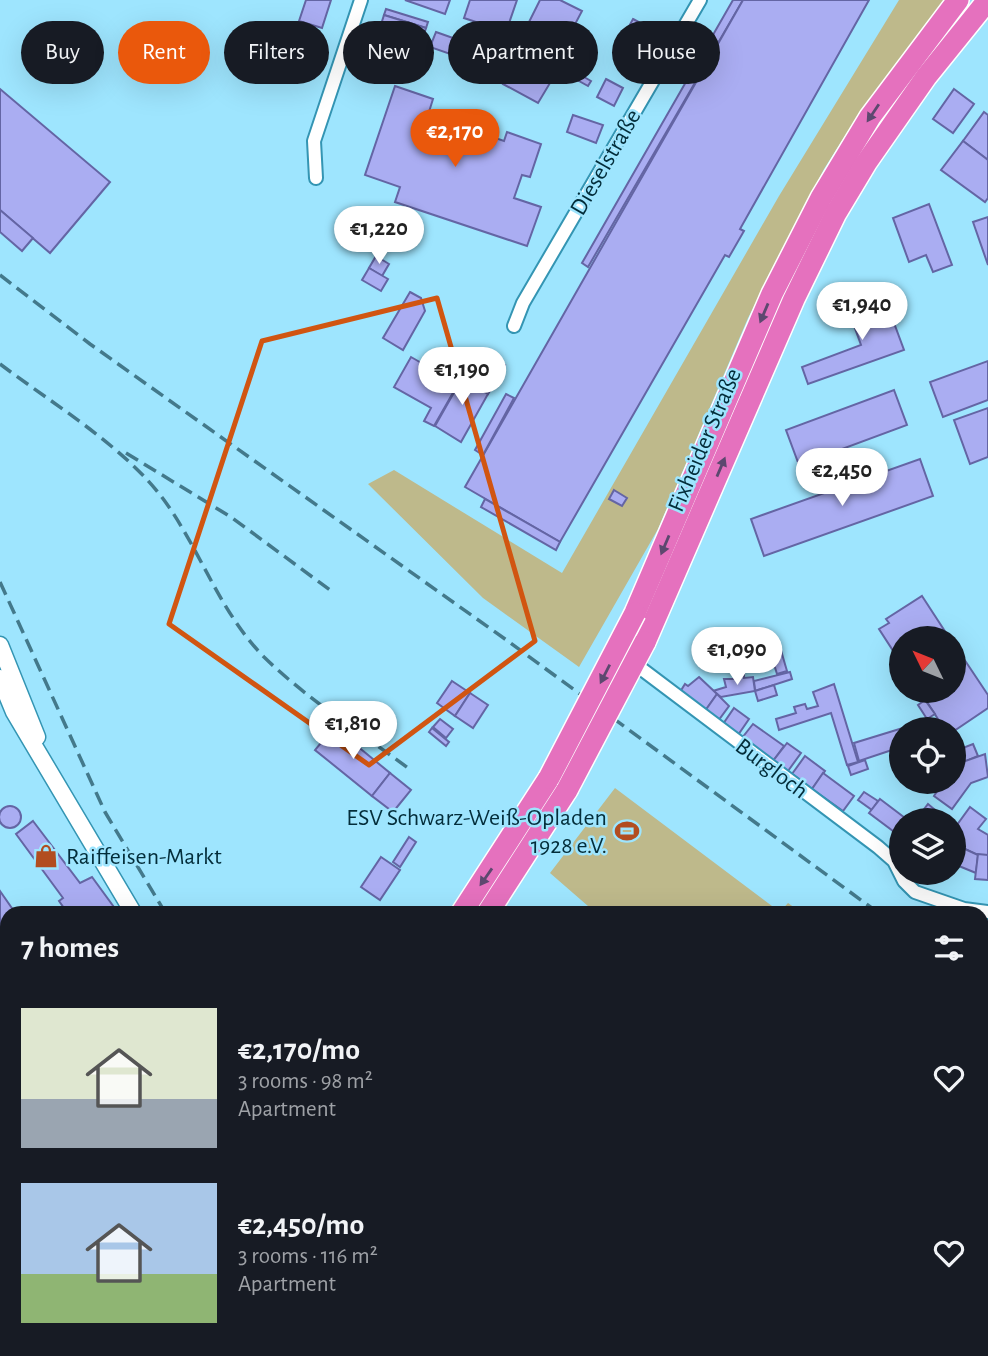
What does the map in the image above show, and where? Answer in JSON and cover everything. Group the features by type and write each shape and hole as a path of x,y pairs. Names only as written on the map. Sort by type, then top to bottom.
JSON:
{"highway":[{"name":"Fixheider Straße","path":"467,906 558,784 635,614 772,294 821,198 870,117 958,0"},
{"name":"Fixheider Straße","path":"491,906 558,784 645,642 794,299 836,213 926,77 988,0"}],"main road":[{"path":"0,645 27,707 46,762"},
{"path":"0,678 15,712 129,906"}],"street":[{"path":"316,178 314,141 361,0"},
{"name":"Dieselstraße","path":"514,326 529,292 700,0"},
{"name":"Burgloch","path":"624,655 878,847 894,861 910,888 960,906"}],"highlighted area":[{"path":"437,298 535,641 369,765 169,624 262,341"}],"shaded area":[{"path":"899,0 944,0 862,109 824,169 748,318 658,529 579,667 483,598 368,484 394,470 562,573 779,196"},
{"name":"ESV Schwarz-Weiß-Opladen 1928 e.V.","path":"615,788 772,906 588,906 550,873"}],"building":[{"path":"306,0 331,0 324,21 299,21"},
{"path":"405,0 450,0 445,14"},
{"path":"470,0 517,0 510,21 473,21 464,18"},
{"path":"540,0 560,0 582,11 577,21 530,21"},
{"path":"733,0 743,0 720,40 720,23"},
{"path":"743,0 869,0 740,229 744,231 729,257 725,255 560,542 465,487 695,84 720,84 720,40"},
{"path":"386,9 425,21 403,21 384,15"},
{"path":"384,15 403,21 382,21"},
{"path":"436,32 448,36 448,53 434,48"},
{"path":"606,79 623,88 614,106 597,97"},
{"path":"503,84 549,84 538,103"},
{"path":"685,84 694,84 588,267 582,263"},
{"path":"395,86 433,99 428,115 504,141 507,132 541,144 530,177 522,175 514,198 541,207 527,246 395,202 400,187 365,175"},
{"path":"0,89 110,182 50,253 0,210"},
{"path":"954,89 974,104 953,133 933,119"},
{"path":"984,112 988,115 988,160 963,141"},
{"path":"573,115 603,125 596,143 567,132"},
{"path":"963,141 988,160 988,198 985,202 941,170"},
{"path":"929,204 952,265 933,272 926,255 909,262 893,218"},
{"path":"0,210 33,238 22,251 0,232"},
{"path":"988,217 988,265 973,222"},
{"path":"376,256 389,264 382,276 369,268"},
{"path":"369,268 388,279 381,291 362,280"},
{"path":"410,292 421,298 425,311 403,350 383,338"},
{"path":"884,296 904,350 808,384 802,367 861,345 848,309"},
{"path":"411,357 458,384 434,426 424,421 431,408 394,387"},
{"path":"495,359 505,365 488,394 478,388"},
{"path":"988,361 988,400 943,417 930,382"},
{"path":"469,366 479,372 472,385 488,394 461,442 435,426"},
{"path":"894,390 907,425 799,465 786,430"},
{"path":"506,394 514,398 483,455 475,450"},
{"path":"988,408 988,457 970,464 954,420"},
{"path":"920,459 933,496 764,556 751,519"},
{"path":"614,490 627,498 622,506 609,499"},
{"path":"485,499 560,542 556,550 481,507"},
{"path":"922,596 942,626 889,626 889,644 879,629 889,623 886,619"},
{"path":"780,647 787,671 777,674 770,651"},
{"path":"966,662 988,695 988,708 966,723 966,717 937,717 928,704 966,704"},
{"path":"790,672 792,679 755,691 754,681"},
{"path":"744,675 744,678 753,677 755,691 721,697 713,691 726,687 724,679 737,679 737,676"},
{"path":"699,677 717,694 705,711 680,692 685,684 688,686"},
{"path":"452,681 470,693 455,716 437,703"},
{"path":"834,684 858,762 847,765 831,713 779,730 776,719 796,713 794,707 805,704 807,709 818,706 813,692"},
{"path":"774,685 777,695 758,701 755,691"},
{"path":"470,693 488,705 473,728 455,716"},
{"path":"717,694 729,706 718,721 705,711"},
{"path":"928,704 935,714 926,717 918,705"},
{"path":"734,708 749,719 738,735 723,724"},
{"path":"440,719 453,729 446,738 433,727"},
{"path":"753,724 784,746 773,761 742,738"},
{"path":"334,727 390,773 372,796 315,750"},
{"path":"432,728 449,742 446,746 429,732"},
{"path":"889,732 889,751 859,761 854,743"},
{"path":"787,743 801,753 788,771 773,761"},
{"path":"973,744 978,756 966,761 966,747"},
{"path":"985,754 988,777 971,783 966,790 966,761"},
{"path":"805,756 825,771 812,789 792,774"},
{"path":"865,760 868,769 851,775 848,766"},
{"path":"390,773 411,790 393,812 372,796"},
{"path":"823,773 854,796 843,811 812,789"},
{"path":"864,792 878,801 872,810 858,800"},
{"path":"935,794 963,794 953,808 934,796"},
{"path":"880,799 892,808 889,808 889,828 869,813"},
{"path":"10,806 20,813 21,817 14,827 10,828 0,821 -1,817 6,807"},
{"path":"970,807 986,819 978,829 988,835 988,855 978,855 966,850 966,812"},
{"name":"Raiffeisen-Markt","path":"33,821 80,883 92,877 113,906 62,906 59,901 63,898 16,834"},
{"path":"409,837 416,842 400,867 393,862"},
{"path":"966,850 978,855 976,873 966,869"},
{"path":"978,854 988,855 988,880 975,879"},
{"path":"381,857 400,870 380,900 361,887"},
{"path":"0,891 10,906 0,906"}],"railway":[{"path":"0,275 90,344 505,639 869,906"},
{"path":"0,364 109,444 148,481 177,520 222,601 264,657 317,702 412,771"},
{"path":"126,453 231,517 334,593"},
{"path":"0,582 105,812 161,906"}],"place":[{"name":"ESV Schwarz-Weiß-Opladen 1928 e.V.","path":"627,831"},
{"name":"Raiffeisen-Markt","path":"46,856"}]}
